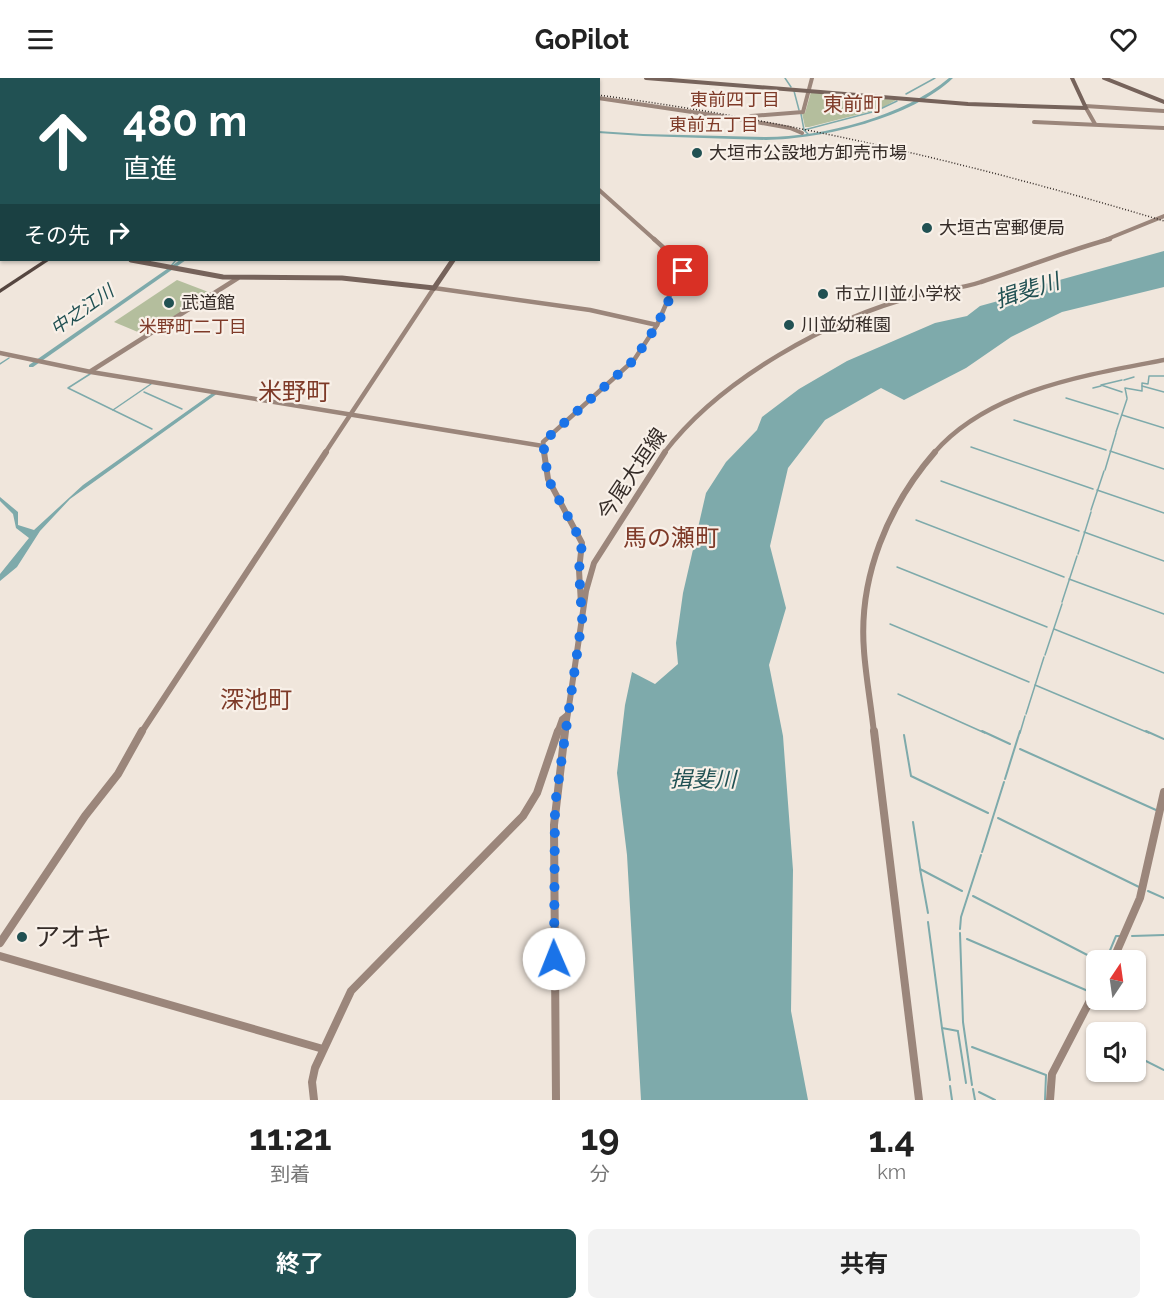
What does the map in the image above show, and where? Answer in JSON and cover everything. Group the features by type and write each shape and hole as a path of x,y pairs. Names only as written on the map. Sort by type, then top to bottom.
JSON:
{"highway":[{"path":"0,290 41,261"},
{"path":"0,290 45,261"}],"main road":[{"path":"646,78 810,90"},
{"path":"665,78 954,102 1082,106"},
{"path":"1070,78 1082,106"},
{"path":"1104,78 1164,102"},
{"path":"954,102 1082,106"},
{"path":"136,261 238,278 376,280"},
{"path":"147,261 183,269 225,274 376,280 434,288 452,261"}],"street":[{"path":"751,116 800,112 810,90 812,78"},
{"path":"600,98 741,118 790,128 802,133"},
{"path":"1082,106 1164,112"},
{"path":"1082,106 1095,124"},
{"path":"1034,122 1164,128"},
{"path":"584,606 581,603 579,570 582,543 548,479 543,446 547,437 626,368 657,325 676,281 686,268 600,191"},
{"name":"今尾大垣線","path":"556,1100 554,825 567,714 584,606 594,563 657,462 698,414 761,364 817,334 918,295 979,283 1070,250 1114,238 1147,221 1164,216"},
{"path":"91,372 238,278"},
{"path":"0,943 85,816 118,774 159,704 434,288 590,310 657,325"},
{"path":"0,353 91,372 543,446"},
{"path":"919,1100 864,649 865,592 874,553 881,534 911,482 949,437 970,423 1044,388 1092,374 1164,360"},
{"path":"314,1100 312,1082 323,1049 351,991 361,978 452,891 523,816 537,793 562,719 567,714"},
{"path":"1119,950 1132,926 1144,889 1164,792"},
{"path":"0,956 323,1049"},
{"path":"1050,1100 1052,1074 1086,1008"}],"green space":[{"path":"811,92 896,100 880,109 805,127 802,113 805,113"},
{"path":"177,280 211,293 145,335 114,322"}],"water":[{"name":"揖斐川","path":"1164,251 1164,287 1062,312 1011,337 966,368 904,400 881,388 825,420 788,468 770,546 786,608 769,665 783,736 793,870 791,1011 808,1100 641,1100 627,855 617,773 625,705 632,672 655,684 678,664 676,643 683,593 706,493 726,462 757,430 762,417 799,389 847,361 935,323 967,316 980,306 1020,295 1027,289"},
{"path":"214,392 218,393 70,499 40,531 17,567 0,581 0,574 29,538 16,528 13,514 0,501 0,497 18,512 18,525 34,530 83,485"}],"waterway":[{"path":"785,78 791,87"},
{"path":"906,94 935,78"},
{"name":"中之江川","path":"600,132 766,138 812,135 900,109 938,89 951,78"},
{"path":"794,91 799,110"},
{"path":"804,130 876,111 897,101"},
{"path":"801,114 804,130"},
{"name":"中之江川","path":"804,130 809,135"},
{"name":"中之江川","path":"171,266 175,261"},
{"name":"中之江川","path":"31,366 182,261"},
{"path":"0,364 9,358"},
{"path":"90,374 68,388 113,410"},
{"path":"1142,386 1142,383 1148,384 1149,376 1164,376"},
{"path":"1124,380 1134,377"},
{"path":"1122,380 1101,385 1122,392"},
{"path":"113,410 151,384"},
{"path":"1093,388 1101,386"},
{"path":"1127,398 1125,388 1142,391 1142,386"},
{"path":"1142,386 1164,392"},
{"path":"144,392 182,409"},
{"path":"1066,398 1118,414"},
{"path":"1116,432 1127,399"},
{"path":"113,410 152,429"},
{"path":"1122,415 1164,428"},
{"path":"1014,420 1106,450"},
{"path":"1111,451 1116,433"},
{"path":"971,447 1093,489"},
{"path":"1105,470 1111,451"},
{"path":"1111,451 1164,469"},
{"path":"1098,490 1104,471"},
{"path":"941,481 1079,531"},
{"path":"1091,510 1098,490"},
{"path":"1098,490 1164,513"},
{"path":"1085,532 1091,512"},
{"path":"916,520 1064,577"},
{"path":"1078,554 1085,532"},
{"path":"1085,532 1164,561"},
{"path":"1069,579 1077,556"},
{"path":"897,567 1047,627"},
{"path":"1062,602 1069,579"},
{"path":"1069,579 1164,614"},
{"path":"1045,655 1062,604"},
{"path":"890,624 1029,682"},
{"path":"1054,629 1164,673"},
{"path":"1035,685 1044,657"},
{"path":"1026,714 1035,685"},
{"path":"1035,685 1149,733"},
{"path":"898,694 985,733"},
{"path":"1020,733 1025,716"},
{"path":"982,731 1010,744"},
{"path":"1005,779 1020,731"},
{"path":"1146,731 1164,739"},
{"path":"904,735 911,776 988,813"},
{"path":"1020,749 1156,810"},
{"path":"982,852 1004,782"},
{"path":"998,818 1139,887"},
{"path":"913,822 920,868"},
{"path":"960,929 961,917 981,855"},
{"path":"928,913 920,869 962,891"},
{"path":"1148,891 1164,898"},
{"path":"973,896 1086,954"},
{"path":"928,922 942,1028"},
{"path":"960,933 963,1022 972,1085"},
{"path":"1132,936 1164,935"},
{"path":"1110,950 1116,936 1120,936"},
{"path":"967,939 1086,990"},
{"path":"942,1028 958,1031"},
{"path":"942,1028 950,1080"},
{"path":"958,1032 966,1083"},
{"path":"972,1047 1046,1075 1045,1100"},
{"path":"1146,1061 1164,1070"},
{"path":"950,1086 952,1100"},
{"path":"973,1089 975,1100"},
{"path":"979,1092 995,1100"}],"railway":[{"path":"600,95 742,118 883,146 1023,181 1164,221"}],"place":[{"name":"大垣市公設地方卸売市場","path":"697,153"},
{"name":"大垣古宮郵便局","path":"927,228"},
{"name":"市立川並小学校","path":"823,294"},
{"name":"武道館","path":"169,303"},
{"name":"川並幼稚園","path":"789,325"},
{"name":"アオキ","path":"22,937"}],"district":[{"name":"東前四丁目","path":"735,100"},
{"name":"東前町","path":"853,104"},
{"name":"東前五丁目","path":"714,125"},
{"name":"米野町二丁目","path":"193,327"},
{"name":"米野町","path":"294,392"},
{"name":"馬の瀬町","path":"671,538"},
{"name":"深池町","path":"256,700"}],"route":[{"path":"554,959 555,805 584,606 581,603 579,570 583,551 576,530 548,479 543,442 634,360 657,325 676,281 683,271"}]}
